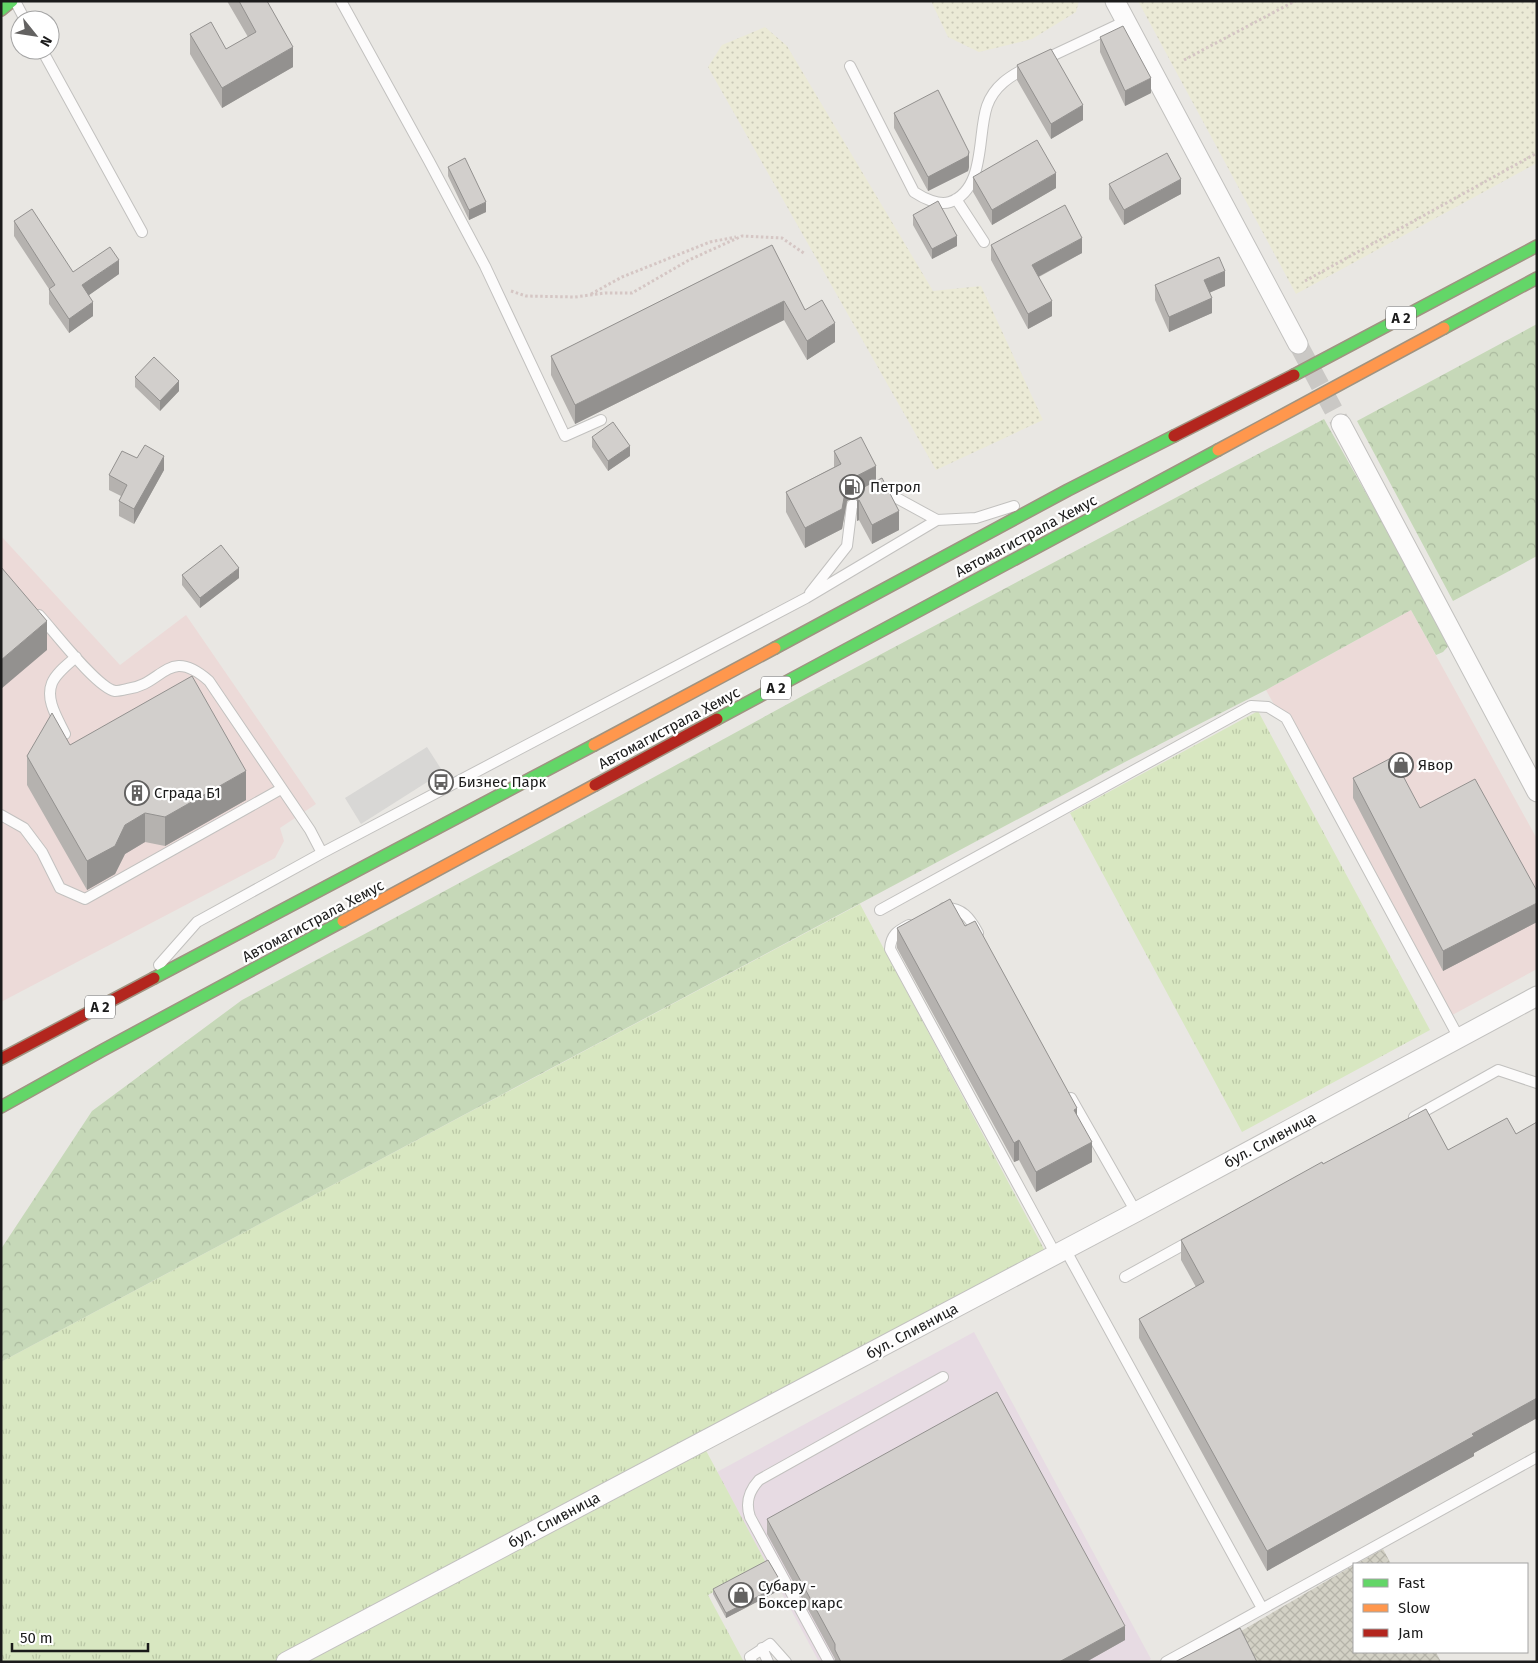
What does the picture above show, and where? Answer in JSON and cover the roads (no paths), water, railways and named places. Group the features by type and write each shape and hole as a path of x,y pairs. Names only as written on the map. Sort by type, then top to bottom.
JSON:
{"main road":[{"path":"1,10 14,1"},
{"name":"Автомагистрала Хемус","path":"1,1059 1068,490 1266,390 1537,246"},
{"name":"Автомагистрала Хемус","path":"4,1111 16,1099 112,1046 1537,278"},
{"path":"20,1036 59,1029"}],"street":[{"path":"1115,1 1298,344"},
{"path":"1341,424 1537,792"},
{"name":"бул. Сливница","path":"286,1662 1136,1212 1537,996"}],"lane":[{"path":"341,1 485,266 565,436 601,420"},
{"path":"850,66 914,192 922,197 946,203 956,200 964,193 976,170 987,106 997,87 1013,74 1126,21"},
{"path":"47,60 142,232"},
{"path":"956,200 984,242"},
{"path":"806,598 847,546 852,505 882,490 937,520"},
{"path":"140,986 197,922 322,853 806,598 937,520 976,518 1068,490"},
{"path":"35,610 99,683 115,691 134,688 172,667 186,666 197,671 209,681 310,830 322,853"},
{"path":"65,734 53,710 49,693 52,681 76,656"},
{"path":"880,910 1251,706 1268,707 1286,718 1459,1038"},
{"path":"1,815 24,828 42,852 60,888 85,898 281,788"},
{"path":"934,912 942,908 960,910 970,917 984,943"},
{"path":"918,920 895,932 890,943 890,949 1262,1608"},
{"path":"1403,1123 1498,1070 1537,1083"},
{"path":"1068,1091 1136,1212"},
{"path":"1125,1277 1203,1234"},
{"path":"829,1662 750,1517 747,1508 748,1498 752,1488 759,1480 943,1377"},
{"path":"1166,1662 1537,1457"},
{"path":"752,1662 750,1657 770,1644 786,1662"},
{"path":"762,1648 768,1662"}],"tunnel":[{"path":"1298,344 1341,424"}],"place":[{"name":"Петрол","path":"852,487"},
{"name":"Явор","path":"1401,765"},
{"name":"Бизнес Парк","path":"441,782"},
{"name":"Сграда Б1","path":"137,793"},
{"name":"Субару - Боксер карс","path":"741,1595"}]}
